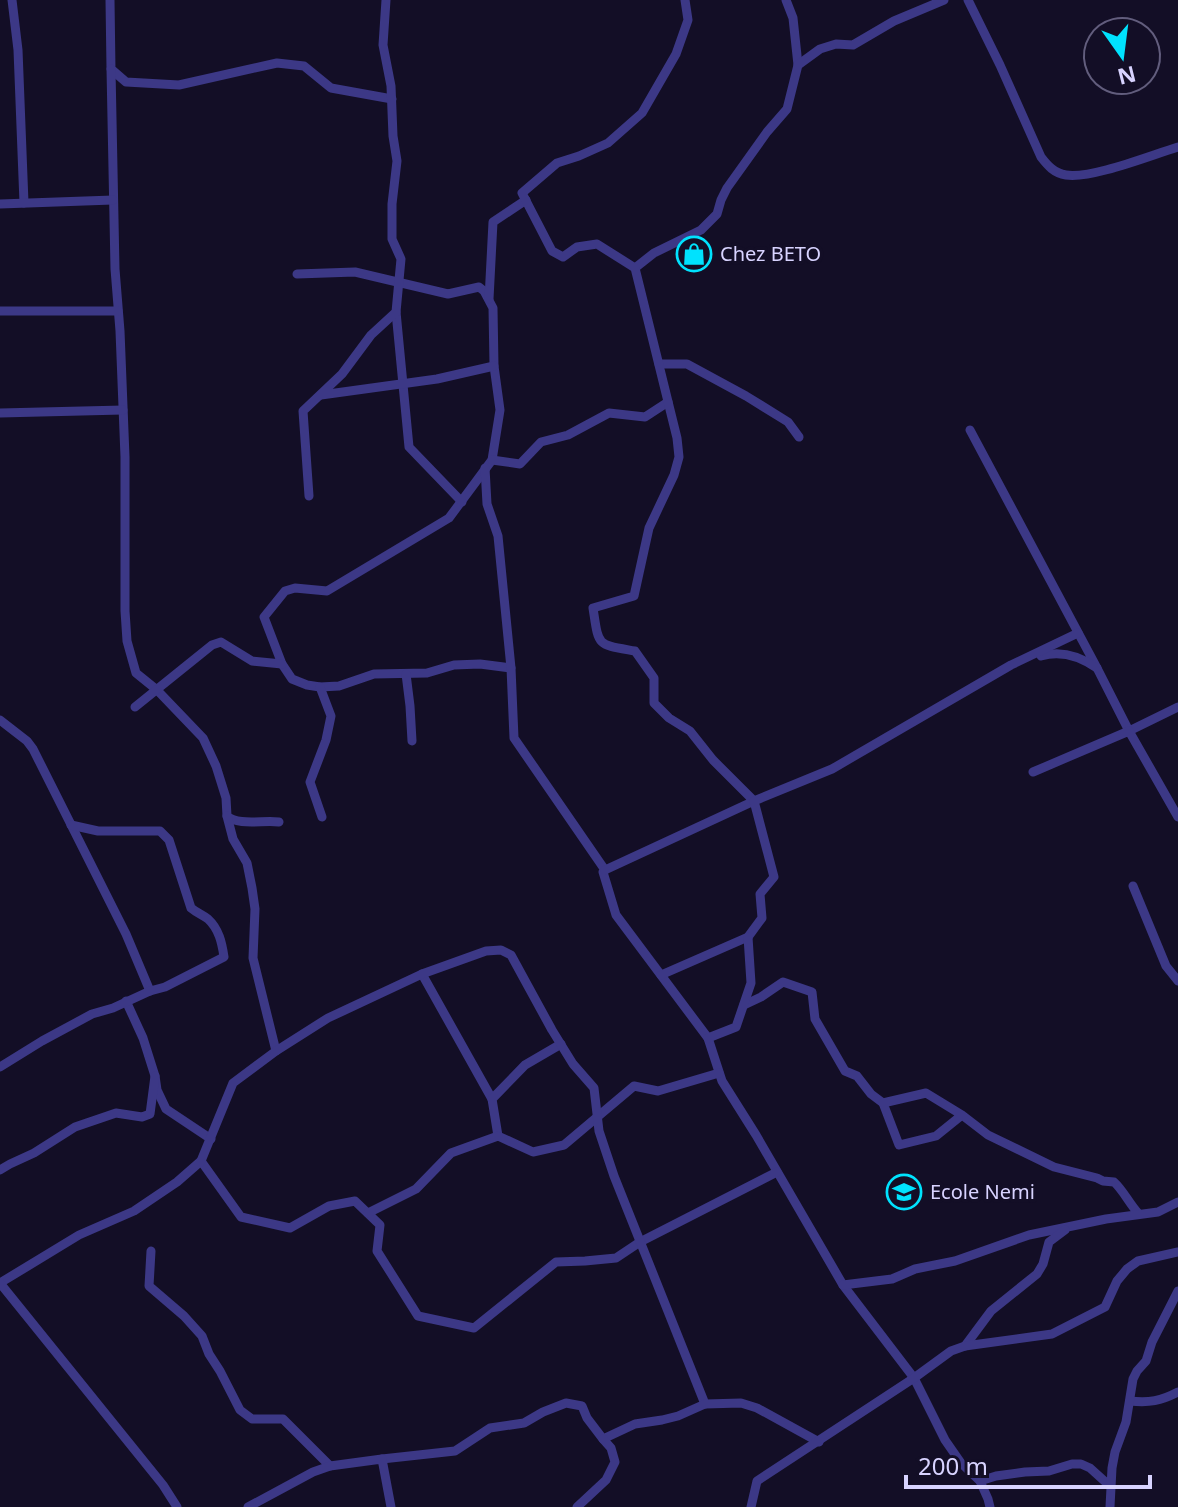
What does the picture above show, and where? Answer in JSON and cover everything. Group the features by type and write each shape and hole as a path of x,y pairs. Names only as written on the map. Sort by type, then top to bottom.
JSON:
{"street":[{"path":"12,0 18,50 24,203"},
{"path":"110,0 113,200 125,457 127,641 136,673 157,690 203,738 216,766 226,798 233,839 247,863 255,909 253,958 276,1051"},
{"path":"386,0 383,45 392,99 397,161 392,239 401,259 396,312 409,447 462,502"},
{"path":"661,975 748,937 762,918 760,894 774,877 754,801 713,760 690,731 669,718 654,703 654,678 635,651 606,646 597,636 593,608 634,596 649,528 679,457 677,438 635,268 597,244 577,247 563,257 552,251 522,193 557,163 608,143 642,113 676,54 688,20 685,0"},
{"path":"635,268 654,253 701,230 717,214 727,188 787,109 798,65 793,18 786,0"},
{"path":"798,65 820,49 836,44 853,45 894,21 944,0"},
{"path":"968,0 1041,157 1050,169 1064,175 1085,176 1178,147"},
{"path":"111,69 126,82 179,85 277,63 304,66 331,88 392,99"},
{"path":"0,204 113,200"},
{"path":"489,301 493,222 526,200"},
{"path":"297,274 355,272 448,294 479,287 493,308 494,366 500,410 488,464 487,504 498,536 511,668 514,738 605,870 603,872 616,915 708,1038 722,1081 843,1285 914,1378 945,1440 961,1463 980,1481 990,1507"},
{"path":"0,311 118,311"},
{"path":"309,496 303,411 342,374 371,335 396,312"},
{"path":"659,364 687,364 788,422 799,437"},
{"path":"321,395 437,379 494,366"},
{"path":"488,464 520,464 541,442 568,435 609,413 645,417 668,402"},
{"path":"0,413 123,410"},
{"path":"970,430 1129,731 1178,817"},
{"path":"488,464 449,518 327,591 295,588 285,591 264,617 282,664 292,679 320,687 339,686 374,674 427,673 454,665 511,668"},
{"path":"605,870 754,801 832,769 1011,665 1078,633"},
{"path":"135,707 205,650 221,642 252,661 282,664"},
{"path":"1011,665 1050,653 1079,657 1097,668"},
{"path":"406,674 412,741"},
{"path":"320,687 331,716 326,740 310,782 322,817"},
{"path":"1033,772 1178,707"},
{"path":"0,720 30,745 126,934 150,991"},
{"path":"227,816 241,822 279,822"},
{"path":"0,1067 92,1014 165,987 224,957 218,930 206,917 198,915 191,908 169,840 160,831 98,831 71,825"},
{"path":"1133,886 1166,966 1178,981"},
{"path":"708,1038 736,1027 751,983 748,937"},
{"path":"177,1507 163,1485 0,1283 79,1235 134,1211 177,1182 201,1161 233,1083 276,1051 328,1018 422,974 486,951 501,950 511,955 573,1064 594,1088 599,1131 614,1176 705,1404"},
{"path":"422,974 492,1099 498,1136"},
{"path":"744,1005 783,982 812,992 815,1019 845,1071 857,1076 871,1094 883,1103 899,1145 936,1136 962,1115"},
{"path":"126,1001 143,1038 157,1090 166,1109 211,1139"},
{"path":"492,1099 525,1065 561,1044"},
{"path":"368,1213 416,1189 451,1153 498,1136 533,1152 564,1145 634,1086 658,1091 719,1073"},
{"path":"0,1170 75,1127 116,1113 142,1117 150,1114 155,1076"},
{"path":"883,1103 926,1093 988,1135 1054,1167 1114,1182 1138,1213"},
{"path":"201,1161 241,1217 290,1228 329,1206 355,1201 380,1225 377,1251 418,1316 474,1328 556,1262 616,1258 640,1242 777,1172"},
{"path":"843,1285 892,1279 915,1269 955,1261 1029,1235 1138,1213 1158,1212 1178,1202"},
{"path":"965,1346 991,1311 1037,1274 1049,1242 1067,1228"},
{"path":"151,1251 149,1286 202,1336 240,1410 252,1419 283,1419 330,1466"},
{"path":"751,1507 757,1481 944,1355 965,1346 1052,1334 1105,1307 1117,1281 1138,1261 1178,1252"},
{"path":"1110,1507 1115,1452 1123,1431 1133,1379 1146,1361 1152,1342 1178,1291"},
{"path":"1130,1401 1159,1401 1178,1392"},
{"path":"248,1507 298,1479 330,1466 455,1451 490,1428 524,1423 566,1403 582,1406 587,1418 611,1448 615,1462 606,1480 577,1507"},
{"path":"603,1439 635,1424 678,1416 705,1404 741,1403 757,1408 819,1442"},
{"path":"382,1459 391,1507"},
{"path":"980,1481 1081,1464 1111,1487"}],"place":[{"name":"Chez BETO","path":"694,254"},
{"name":"Ecole Nemi","path":"904,1192"}]}
